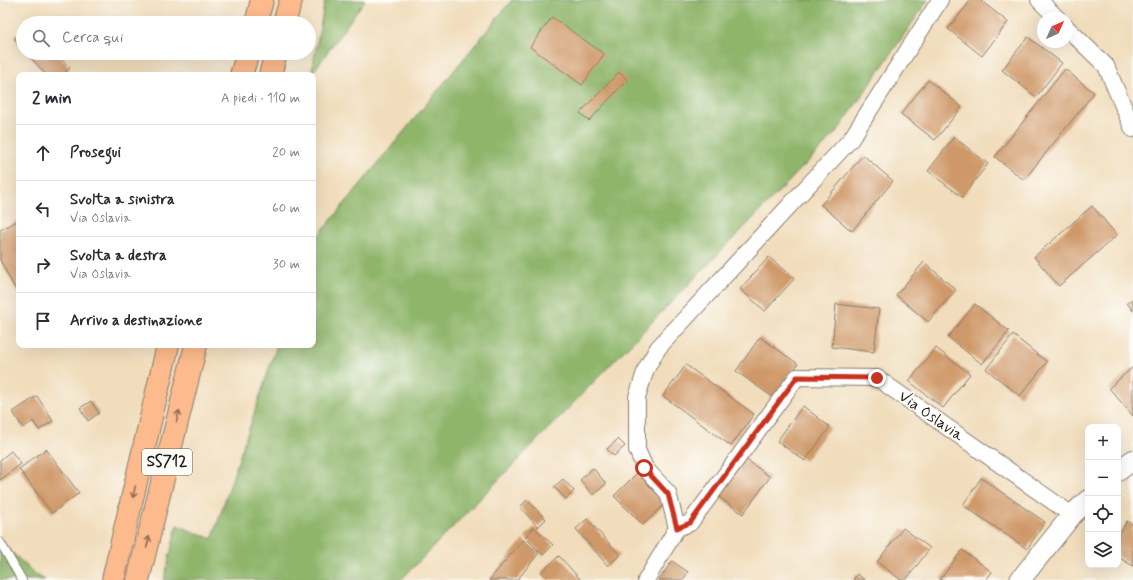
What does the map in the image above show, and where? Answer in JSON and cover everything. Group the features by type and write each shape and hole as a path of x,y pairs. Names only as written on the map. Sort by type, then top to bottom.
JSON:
{"highway":[{"path":"258,16 262,0"},
{"path":"286,16 291,0"},
{"path":"242,72 246,60"},
{"path":"271,72 274,60"},
{"name":"SS712","path":"113,580 167,348"},
{"name":"SS712","path":"138,580 195,348"}],"street":[{"path":"646,580 677,528 668,494 644,468 637,450 637,397 646,369 658,348 851,139 940,0"},
{"path":"1039,0 1051,12"},
{"path":"1073,34 1106,66 1133,129"},
{"name":"Via Oslavia","path":"677,528 690,523 797,377 877,378 1072,515"},
{"path":"1020,580 1072,515 1085,503"}],"lane":[{"path":"0,542 22,580"}],"green space":[{"path":"325,0 365,0 313,72 312,72 314,60 316,60 316,48"},
{"path":"512,0 928,0 837,132 401,580 164,580 177,525 212,539 276,348 316,348 316,238"},
{"path":"0,541 35,574 45,580 0,580"}],"building":[{"path":"971,0 980,0 1008,22 982,56 948,29"},
{"path":"552,17 604,54 582,85 530,47"},
{"path":"1028,37 1037,44 1037,48 1042,48 1062,63 1036,97 1002,70"},
{"path":"33,60 63,60 70,68 65,72 43,72"},
{"path":"1065,69 1094,93 1024,180 995,157"},
{"path":"619,72 627,80 589,121 580,113"},
{"path":"928,80 962,107 935,140 901,114"},
{"path":"954,137 988,164 962,197 928,171"},
{"path":"863,155 893,181 852,231 821,205"},
{"path":"1092,206 1117,235 1059,286 1034,257"},
{"path":"16,222 16,290 0,260 0,230"},
{"path":"769,257 794,279 765,311 740,289"},
{"path":"924,262 956,290 928,322 896,295"},
{"path":"1133,299 1133,311 1127,303"},
{"path":"836,304 879,309 874,352 832,347"},
{"path":"975,304 1009,331 982,364 948,337"},
{"path":"1013,335 1047,362 1020,396 986,369"},
{"path":"760,337 798,364 774,398 736,371"},
{"path":"936,348 970,374 943,408 909,381"},
{"path":"686,365 754,414 731,446 663,396"},
{"path":"1133,367 1133,416 1109,388"},
{"path":"37,396 53,421 39,430 33,421 23,428 13,412"},
{"path":"91,401 99,413 88,421 80,408"},
{"path":"803,406 830,427 805,461 777,441"},
{"path":"618,439 625,446 614,456 607,449"},
{"path":"46,449 79,493 52,513 19,469"},
{"path":"11,451 21,464 0,480 0,460"},
{"path":"743,457 770,477 743,514 716,495"},
{"path":"593,468 606,484 593,495 580,480"},
{"path":"637,473 666,503 643,525 614,496"},
{"path":"981,478 1045,522 1027,549 963,505"},
{"path":"563,479 574,491 566,499 554,487"},
{"path":"527,500 546,519 538,527 520,507"},
{"path":"587,519 620,555 608,566 576,529"},
{"path":"1127,521 1133,525 1133,566 1121,559 1121,532"},
{"path":"534,527 553,545 543,555 525,537"},
{"path":"903,528 930,548 906,580 901,580 877,562"},
{"path":"523,540 539,553 517,580 489,580"},
{"path":"962,550 992,572 986,580 940,580"},
{"path":"559,556 581,580 548,580 541,572"},
{"path":"672,561 688,572 683,580 659,580"},
{"path":"857,574 865,580 853,580"}],"route":[{"path":"644,468 668,494 677,528 690,523 797,377 877,378"}]}
